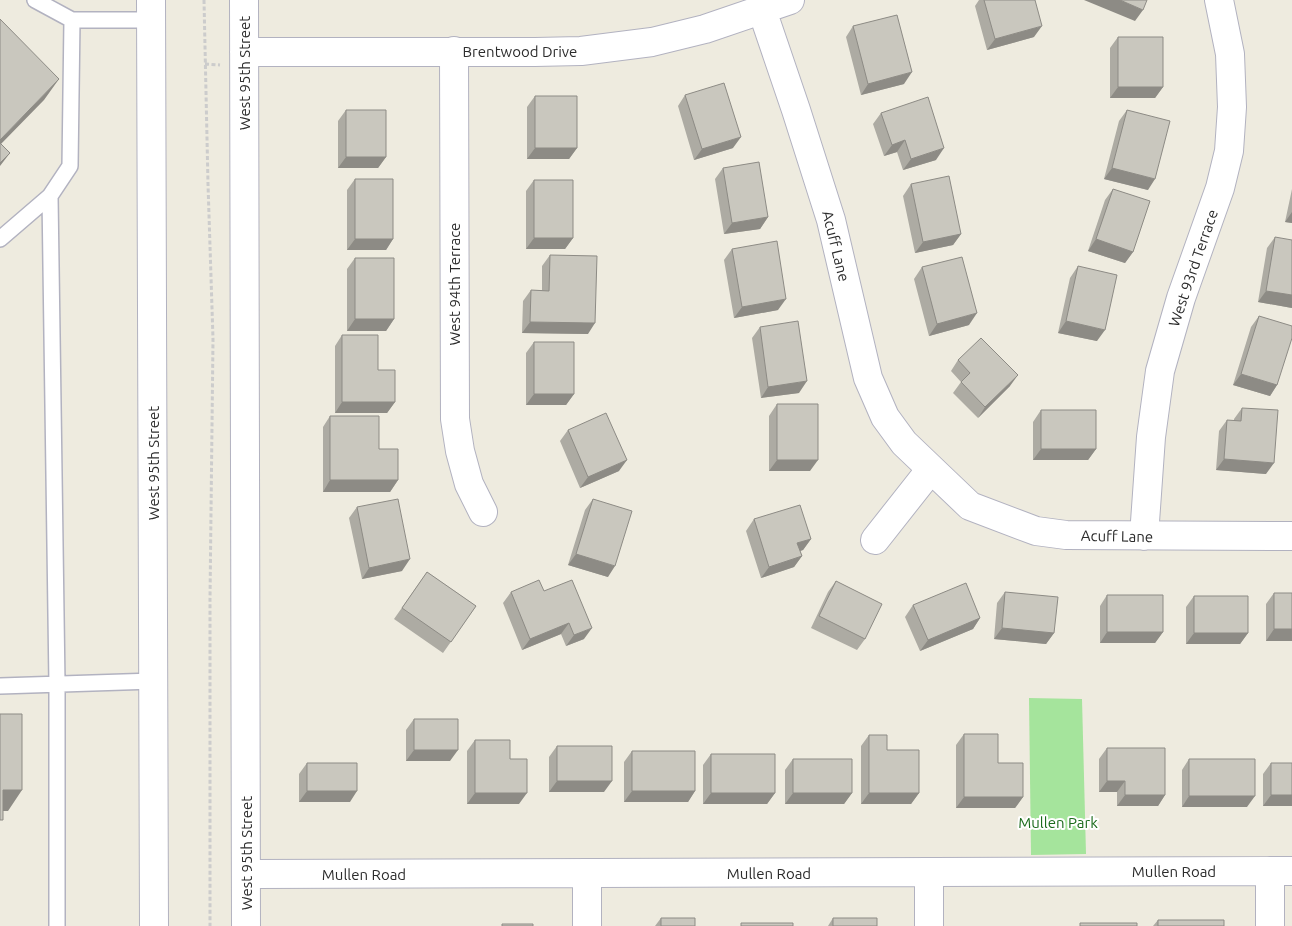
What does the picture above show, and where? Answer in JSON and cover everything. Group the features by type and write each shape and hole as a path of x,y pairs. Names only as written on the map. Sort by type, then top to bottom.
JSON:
{"street":[{"name":"West 95th Street","path":"244,0 246,926"},
{"name":"Brentwood Drive","path":"244,52 535,52 581,50 652,42 705,30 790,0"},
{"name":"West 93rd Terrace","path":"1144,536 1150,437 1160,371 1181,298 1220,188 1228,151 1232,106 1230,54 1219,0"},
{"name":"West 95th Street","path":"151,10 154,926"},
{"name":"Acuff Lane","path":"762,10 831,220 868,378 885,416 904,443 970,506 1036,531 1066,535 1292,536"},
{"name":"West 94th Terrace","path":"454,51 455,419 460,451 469,484 483,512"},
{"path":"875,540 931,469"},
{"path":"1270,926 1281,871"},
{"name":"Mullen Road","path":"246,874 1281,871"},
{"path":"929,872 929,926"},
{"path":"587,873 588,926"}],"lane":[{"path":"35,0 72,20 151,10"},
{"path":"0,238 50,196 70,166 72,20"},
{"path":"50,196 58,684 57,926"},
{"path":"0,686 154,682"}],"path":[{"path":"204,0 214,339 210,599 210,926"}],"green space":[{"name":"Mullen Park","path":"1029,698 1082,699 1086,854 1031,855"}],"building":[{"path":"984,0 1035,0 1042,26 995,39"},
{"path":"1120,0 1147,0 1143,10"},
{"path":"897,15 912,72 868,84 853,26"},
{"path":"0,19 59,79 0,140"},
{"path":"1118,37 1163,37 1163,87 1118,87"},
{"path":"724,83 741,137 702,149 685,95"},
{"path":"535,96 577,96 577,148 535,148"},
{"path":"928,97 944,148 911,159 905,140 892,145 881,113"},
{"path":"346,110 386,110 386,157 346,157"},
{"path":"1127,110 1170,121 1155,179 1112,168"},
{"path":"0,143 10,153 0,163"},
{"path":"759,162 768,217 732,223 723,168"},
{"path":"949,176 961,234 923,242 911,184"},
{"path":"355,179 393,179 393,239 355,239"},
{"path":"534,180 573,180 573,238 534,238"},
{"path":"1113,189 1150,201 1133,252 1096,239"},
{"path":"1275,237 1292,240 1292,295 1266,291"},
{"path":"777,241 786,299 742,307 732,249"},
{"path":"550,255 597,256 595,323 530,322 531,290 549,291"},
{"path":"962,257 977,313 937,324 922,267"},
{"path":"355,258 394,258 394,319 355,319"},
{"path":"1078,266 1117,275 1105,330 1066,321"},
{"path":"1259,316 1292,326 1292,338 1277,385 1241,374"},
{"path":"798,321 807,381 768,387 760,327"},
{"path":"342,335 378,335 378,370 395,370 395,402 342,402"},
{"path":"981,338 1018,375 985,407 961,382 970,373 958,360"},
{"path":"534,342 574,342 574,394 534,394"},
{"path":"777,404 818,404 818,460 777,460"},
{"path":"1242,408 1278,410 1274,463 1224,459 1227,420 1241,421"},
{"path":"1041,410 1096,410 1096,449 1041,449"},
{"path":"606,413 627,460 588,477 568,430"},
{"path":"330,416 379,416 379,449 398,449 398,480 330,480"},
{"path":"398,499 410,559 369,568 357,507"},
{"path":"593,499 632,511 615,566 576,554"},
{"path":"800,505 811,539 797,543 802,556 769,567 754,519"},
{"path":"427,572 476,606 451,642 402,608"},
{"path":"539,580 544,591 572,580 592,628 574,635 569,623 530,639 511,592"},
{"path":"836,581 882,604 865,639 819,616"},
{"path":"966,583 980,618 928,640 913,605"},
{"path":"1005,592 1058,597 1054,633 1002,628"},
{"path":"1274,593 1292,593 1292,629 1274,629"},
{"path":"1107,595 1163,595 1163,632 1107,632"},
{"path":"1194,596 1248,596 1248,633 1194,633"},
{"path":"0,714 22,714 22,790 3,790 3,820 0,820"},
{"path":"414,719 458,719 458,750 414,750"},
{"path":"964,734 998,734 998,763 1023,763 1023,797 964,797"},
{"path":"869,735 887,735 887,750 919,750 919,793 869,793"},
{"path":"475,740 510,740 510,759 527,759 527,793 475,793"},
{"path":"557,746 612,746 612,781 557,781"},
{"path":"1107,748 1165,748 1165,795 1125,795 1125,781 1107,781"},
{"path":"632,751 695,751 695,791 632,791"},
{"path":"711,754 775,754 775,793 711,793"},
{"path":"793,759 852,759 852,793 793,793"},
{"path":"1189,759 1255,759 1255,796 1189,796"},
{"path":"307,763 357,763 357,791 307,791"},
{"path":"1271,763 1292,763 1292,795 1271,795"},
{"path":"661,918 695,918 695,926 661,926"},
{"path":"833,918 877,918 877,926 833,926"},
{"path":"1158,920 1224,920 1224,926 1158,926"},
{"path":"741,923 793,923 793,926 741,926"},
{"path":"1080,923 1137,923 1137,926 1080,926"},
{"path":"502,924 533,924 533,926 502,926"}]}
